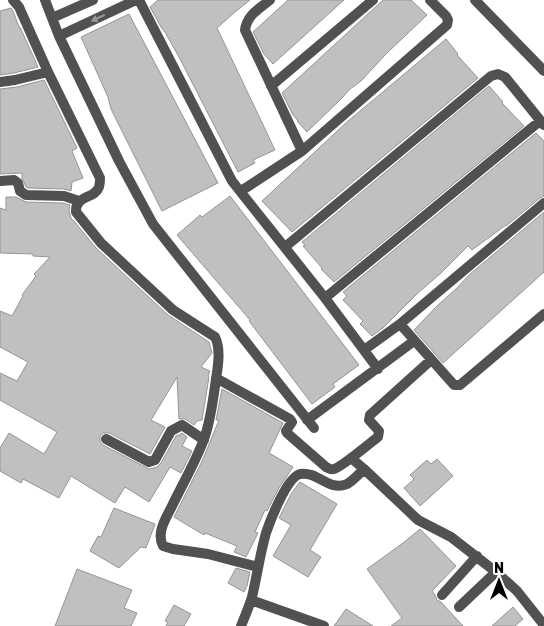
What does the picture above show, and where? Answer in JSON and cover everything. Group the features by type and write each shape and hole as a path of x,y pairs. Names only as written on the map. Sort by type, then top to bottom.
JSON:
{"street":[{"path":"13,0 19,7 48,72 100,178 99,187 95,192 79,201 75,208 76,212 101,243 173,310 215,337 218,343 218,366 211,416 204,440 165,519 160,541 163,546 173,549 208,554 258,567"},
{"path":"45,0 59,36 118,161 153,224 311,424 378,368 414,341"},
{"path":"52,18 93,0"},
{"path":"59,36 138,0 232,181 378,368"},
{"path":"270,0 250,17 246,22 245,30 302,151"},
{"path":"271,86 373,0"},
{"path":"241,192 302,151 447,25 448,20 446,16 430,0"},
{"path":"476,0 544,71"},
{"path":"0,82 22,79 48,72"},
{"path":"285,248 491,76 498,74 505,77 542,123 325,298"},
{"path":"0,181 16,181 20,191 26,195 64,196 79,201"},
{"path":"364,350 400,324 544,203"},
{"path":"400,324 454,384 460,385 544,314"},
{"path":"216,378 290,419 292,422 286,430 287,433 328,469 337,468 379,435 379,431 369,420 370,415 431,360"},
{"path":"106,439 149,462 155,460 170,430 182,425 204,440"},
{"path":"351,458 418,520 451,537 517,590 544,625"},
{"path":"241,626 251,600 266,532 284,492 293,478 305,474 316,476 333,486 342,485 349,484 364,469"},
{"path":"442,595 477,556"},
{"path":"460,607 496,572"},
{"path":"251,600 324,626"}],"building":[{"path":"158,0 250,0 217,28 275,150 253,160 255,163 238,172 179,57 150,7"},
{"path":"288,0 344,0 273,64 264,54 253,32"},
{"path":"383,0 411,0 427,15 307,132 293,115 282,93"},
{"path":"11,8 38,67 0,75 0,11"},
{"path":"129,14 218,183 162,211 111,109 108,97 81,37"},
{"path":"446,39 457,55 478,78 292,232 262,201 347,122"},
{"path":"44,80 77,148 72,151 83,178 72,182 71,191 64,189 28,188 22,178 22,173 0,174 0,89"},
{"path":"489,86 524,126 334,282 321,269 302,242"},
{"path":"536,133 544,141 544,196 472,250 468,246 383,328 372,336 360,324 363,321 343,300 347,296 343,292"},
{"path":"230,196 359,365 333,384 335,387 312,404 250,320 177,235 200,215 202,217"},
{"path":"6,197 16,197 26,202 63,203 70,205 71,218 96,248 168,315 209,342 212,353 201,367 210,371 202,420 197,421 194,425 185,419 179,419 177,377 151,420 165,427 150,454 109,433 103,433 100,436 100,442 103,445 149,469 157,467 161,463 176,436 180,436 182,433 187,437 182,446 192,451 181,473 170,467 149,502 125,487 115,503 71,476 59,498 23,479 21,483 0,471 0,448 9,433 44,454 57,432 0,400 0,373 17,381 28,362 0,347 0,311 12,316 22,295 36,276 34,274 50,257 33,256 33,254 0,253 0,208 6,210"},
{"path":"544,212 544,272 443,363 414,330 469,275"},
{"path":"222,389 283,423 269,453 293,467 267,511 265,510 255,532 258,533 246,557 234,552 237,546 205,533 204,535 174,517 203,459 219,420 216,420"},
{"path":"437,459 453,476 420,506 404,488 414,479 410,475 427,460 431,464"},
{"path":"300,482 337,504 310,550 321,557 308,577 273,556 291,525 279,518 291,494"},
{"path":"114,508 155,524 146,548 141,547 119,568 90,551 98,536 101,537"},
{"path":"420,529 456,566 432,591 437,600 463,626 391,626 402,618 367,569"},
{"path":"236,568 250,572 244,592 228,583"},
{"path":"77,569 132,590 124,608 137,613 131,626 55,626"},
{"path":"174,605 191,614 184,626 166,626 168,622 165,621"},
{"path":"513,607 523,619 515,626 492,626"},
{"path":"346,609 373,626 334,626"}]}
